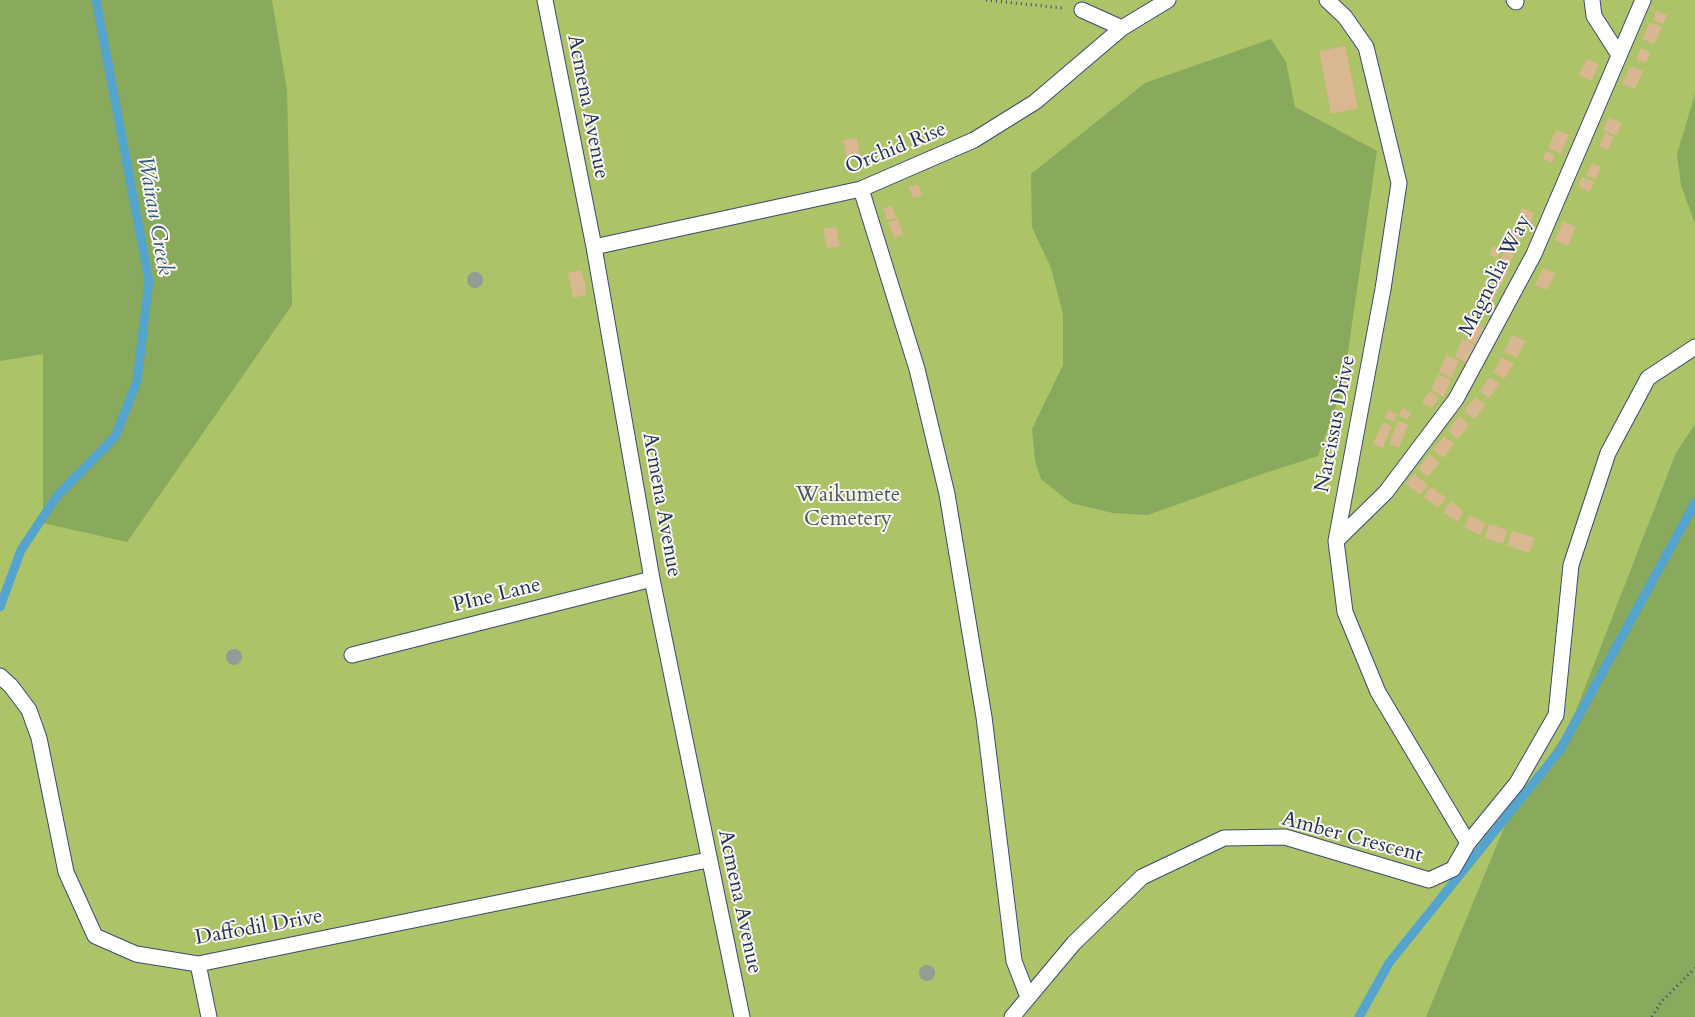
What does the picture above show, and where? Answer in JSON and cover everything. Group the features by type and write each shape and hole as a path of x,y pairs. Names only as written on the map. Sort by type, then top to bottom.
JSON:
{"lane":[{"name":"Acmena Avenue","path":"544,0 594,247 652,579 708,860 742,1017"},
{"path":"1082,10 1122,28 1168,0"},
{"name":"Narcissus Drive","path":"1327,0 1345,17 1366,47 1399,183 1383,289 1336,540 1345,612 1378,692 1468,843"},
{"path":"1592,0 1594,16 1619,55"},
{"name":"Magnolia Way","path":"1336,540 1386,492 1456,399 1534,254 1643,0"},
{"name":"Orchid Rise","path":"594,247 861,189 974,140 1035,102 1122,28"},
{"path":"861,189 917,369 947,494 984,717 1014,960 1028,997"},
{"name":"Amber Crescent","path":"1012,1017 1074,943 1142,876 1224,838 1284,838 1429,880 1453,869 1468,843 1517,783 1556,714 1571,565 1608,453 1648,378 1695,347"},
{"name":"PIne Lane","path":"352,655 652,579"},
{"name":"Daffodil Drive","path":"0,676 11,686 29,710 33,720 39,738 66,872 95,936 136,954 198,964 708,860"},
{"path":"198,964 209,1017"}],"path":[{"path":"986,0 1082,10"},
{"path":"1652,1017 1661,1002 1695,968"}],"green space":[{"name":"Waikumete Cemetery","path":"0,0 1695,0 1695,1017 0,1017"},
{"path":"0,0 272,0 287,90 292,305 127,542 43,523 43,354 0,361"},
{"path":"1271,39 1286,62 1295,107 1377,151 1343,386 1318,456 1148,515 1113,513 1071,503 1041,479 1035,461 1032,429 1063,365 1063,314 1051,268 1032,227 1031,174 1145,83"},
{"path":"1695,94 1695,224 1681,185 1677,154"},
{"path":"1695,424 1695,1017 1426,1017 1510,813 1570,726 1676,453"}],"building":[{"path":"1656,11 1667,15 1663,24 1653,20"},
{"path":"1650,22 1662,27 1654,44 1642,39"},
{"path":"1345,46 1358,108 1331,114 1319,51"},
{"path":"1641,48 1651,52 1646,63 1636,59"},
{"path":"1587,59 1599,65 1591,81 1579,75"},
{"path":"1630,66 1643,71 1635,89 1622,84"},
{"path":"1608,117 1622,123 1616,136 1603,130"},
{"path":"1556,130 1569,135 1561,154 1548,148"},
{"path":"1605,133 1614,137 1608,150 1599,146"},
{"path":"857,138 860,157 847,160 843,140"},
{"path":"1546,151 1555,155 1552,163 1543,159"},
{"path":"1592,163 1601,167 1596,179 1586,176"},
{"path":"1582,177 1594,182 1590,192 1578,186"},
{"path":"918,184 922,195 913,198 909,187"},
{"path":"892,206 896,218 887,220 883,208"},
{"path":"1522,208 1534,213 1528,227 1516,222"},
{"path":"898,219 903,234 894,238 888,222"},
{"path":"1563,221 1576,227 1568,246 1555,240"},
{"path":"836,227 840,246 827,248 823,229"},
{"path":"1514,227 1524,231 1517,246 1507,241"},
{"path":"1493,246 1501,249 1497,258 1489,255"},
{"path":"1505,250 1514,254 1508,268 1498,264"},
{"path":"1497,267 1508,271 1501,286 1490,282"},
{"path":"1543,268 1555,273 1548,290 1535,285"},
{"path":"581,270 587,289 585,290 586,295 573,298 568,273"},
{"path":"1489,284 1499,288 1493,301 1483,297"},
{"path":"1473,323 1484,328 1477,344 1466,340"},
{"path":"1512,335 1525,341 1517,358 1504,352"},
{"path":"1462,339 1476,346 1468,363 1455,357"},
{"path":"1446,355 1459,361 1452,378 1439,372"},
{"path":"1502,357 1514,364 1504,379 1493,372"},
{"path":"1438,374 1451,380 1444,397 1431,390"},
{"path":"1490,377 1500,384 1489,398 1479,391"},
{"path":"1430,391 1439,398 1431,409 1422,402"},
{"path":"1475,397 1486,405 1475,419 1464,411"},
{"path":"1402,408 1411,412 1408,420 1399,416"},
{"path":"1388,410 1397,414 1394,422 1385,418"},
{"path":"1459,416 1469,425 1458,439 1448,431"},
{"path":"1398,421 1408,425 1399,448 1389,444"},
{"path":"1383,422 1392,426 1383,448 1373,444"},
{"path":"1444,436 1454,444 1443,458 1433,450"},
{"path":"1429,454 1440,462 1428,477 1418,469"},
{"path":"1414,473 1428,485 1420,495 1406,484"},
{"path":"1431,487 1446,498 1438,508 1423,497"},
{"path":"1451,501 1464,512 1457,522 1443,512"},
{"path":"1470,515 1486,524 1480,535 1464,527"},
{"path":"1489,524 1507,530 1503,544 1485,538"},
{"path":"1512,531 1535,538 1530,553 1507,546"}],"waterway":[{"name":"Wairau Creek","path":"0,607 21,550 57,496 115,437 137,381 149,281 96,0"},
{"path":"1359,1017 1389,963 1560,750 1695,503"}]}
